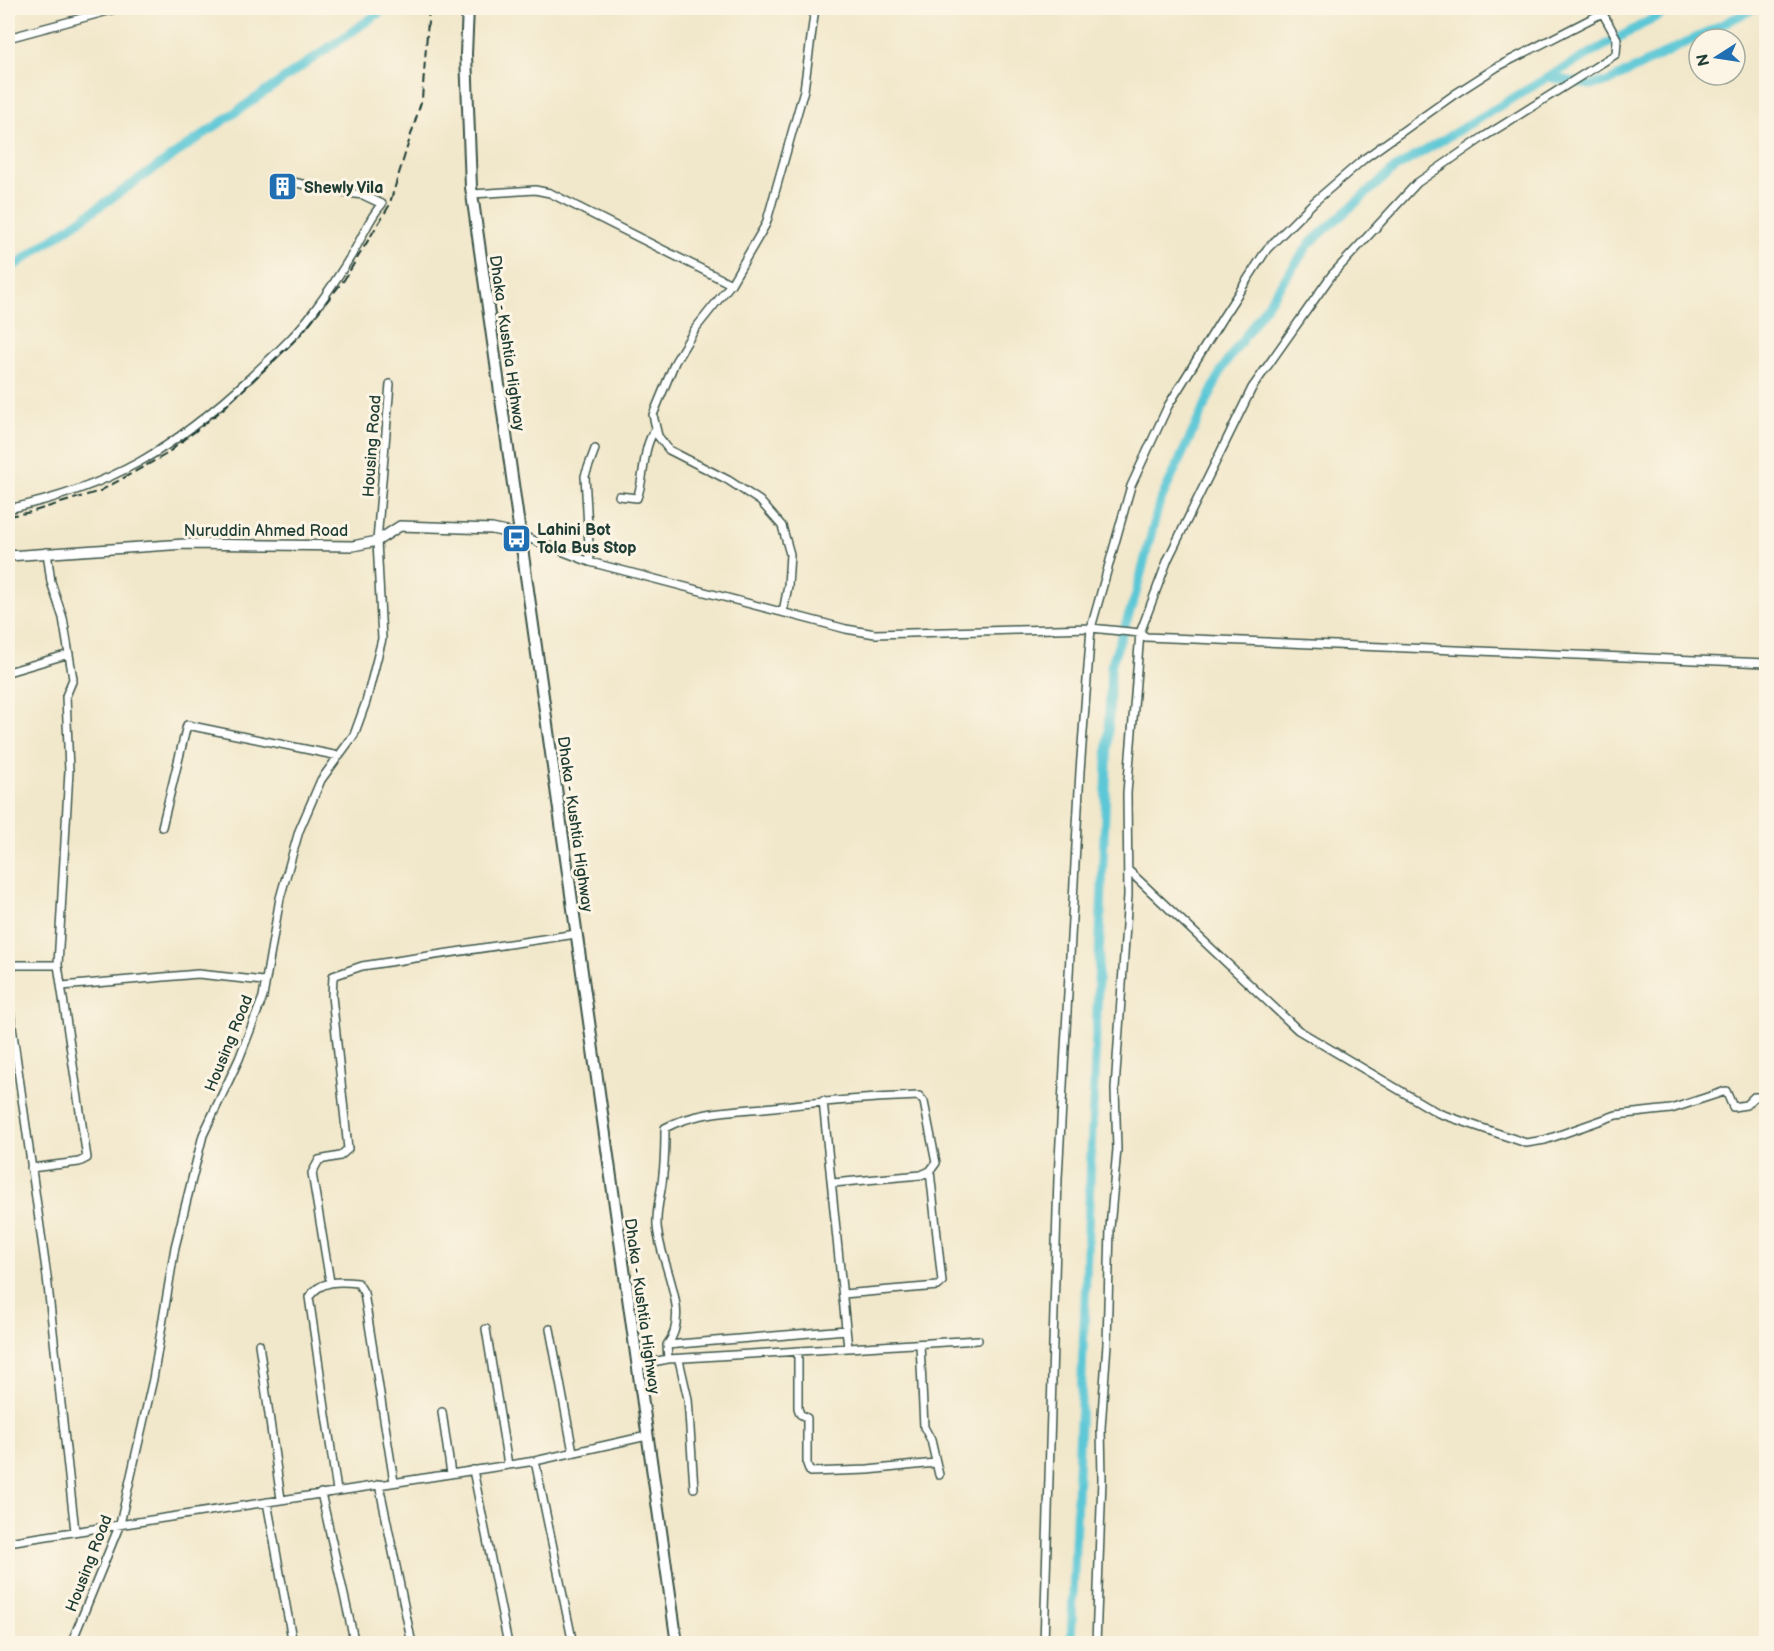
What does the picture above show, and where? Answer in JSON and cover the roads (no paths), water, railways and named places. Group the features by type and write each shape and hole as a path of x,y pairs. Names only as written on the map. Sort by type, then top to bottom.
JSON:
{"main road":[{"name":"Dhaka - Kushtia Highway","path":"468,8 466,54 472,194 677,1644"},
{"name":"Nuruddin Ahmed Road","path":"8,556 184,544 353,546 377,541 400,526 492,529 520,535"}],"street":[{"path":"8,38 119,8"},
{"path":"783,612 788,586 789,554 782,526 760,501 728,480 669,450 658,435 653,415 675,362 695,329 731,284 766,224 804,90 813,39 815,8"},
{"path":"1044,1644 1060,1143 1080,771 1091,628 1131,486 1168,406 1267,249 1333,184 1406,127 1497,67 1612,8"},
{"path":"1096,1644 1102,1479 1101,1428 1107,1344 1110,1228 1117,1149 1115,1089 1128,870 1129,753 1140,633 1168,559 1252,388 1331,276 1417,183 1482,138 1616,54 1617,39 1602,12"},
{"path":"8,509 96,484 125,472 156,454 232,396 313,314 354,252 373,214 382,204 363,195 284,180"},
{"path":"472,194 535,190 550,193 731,284"},
{"name":"Housing Road","path":"71,1644 120,1524 153,1379 175,1247 203,1135 239,1059 263,997 280,898 299,831 321,780 354,735 366,702 382,639 377,541 390,384"},
{"path":"620,496 637,498 651,435 656,428"},
{"path":"590,562 585,476 595,449"},
{"path":"520,535 590,562 874,634 1091,628 1158,637 1767,663"},
{"path":"31,1168 79,1162 87,1158 58,964 69,771 66,696 73,679 63,618 51,582 47,552"},
{"path":"8,672 69,654"},
{"path":"162,827 186,725 339,756"},
{"path":"1128,870 1298,1030 1438,1113 1455,1120 1526,1143 1545,1140 1616,1115 1671,1109 1726,1090 1732,1107 1746,1105 1754,1097 1767,1097"},
{"path":"330,1282 312,1173 319,1160 340,1156 348,1149 332,996 333,976 362,966 576,934"},
{"path":"8,965 58,964"},
{"path":"62,986 198,974 264,981"},
{"path":"8,998 47,1277 75,1531"},
{"path":"668,1359 667,1345 675,1335 677,1324 668,1263 660,1248 657,1223 665,1128 678,1121 733,1111 823,1101 919,1096 924,1102 936,1164 930,1171 921,1175 833,1183"},
{"path":"823,1101 848,1348"},
{"path":"843,1294 938,1287 942,1282 930,1171"},
{"path":"337,1491 309,1297 315,1287 330,1282 358,1283 364,1293 394,1482"},
{"path":"486,1329 508,1465"},
{"path":"550,1329 573,1452"},
{"path":"667,1345 846,1330"},
{"path":"637,1365 668,1359 978,1340"},
{"path":"259,1344 281,1499"},
{"path":"920,1344 924,1426 931,1440 939,1475"},
{"path":"798,1351 798,1408 800,1414 807,1418 807,1464 810,1472 868,1470 935,1463"},
{"path":"679,1360 688,1399 694,1488"},
{"path":"442,1412 451,1474"},
{"path":"8,1542 535,1461 647,1436"},
{"path":"535,1461 573,1644"},
{"path":"473,1470 508,1644"},
{"path":"379,1484 412,1644"},
{"path":"321,1493 355,1644"},
{"path":"267,1502 293,1644"}],"waterway":[{"path":"8,270 386,8"},
{"path":"1071,1644 1111,666 1135,597 1159,504 1222,369 1310,243 1394,169 1548,77 1672,8"},
{"path":"1548,77 1590,85 1608,82 1755,8"}],"railway":[{"path":"8,516 31,512 100,491 165,455 222,410 299,336 344,280 389,206 422,99 429,8"}],"place":[{"name":"Shewly Vila","path":"283,187"},
{"name":"Lahini Bot Tola Bus Stop","path":"516,538"}]}
